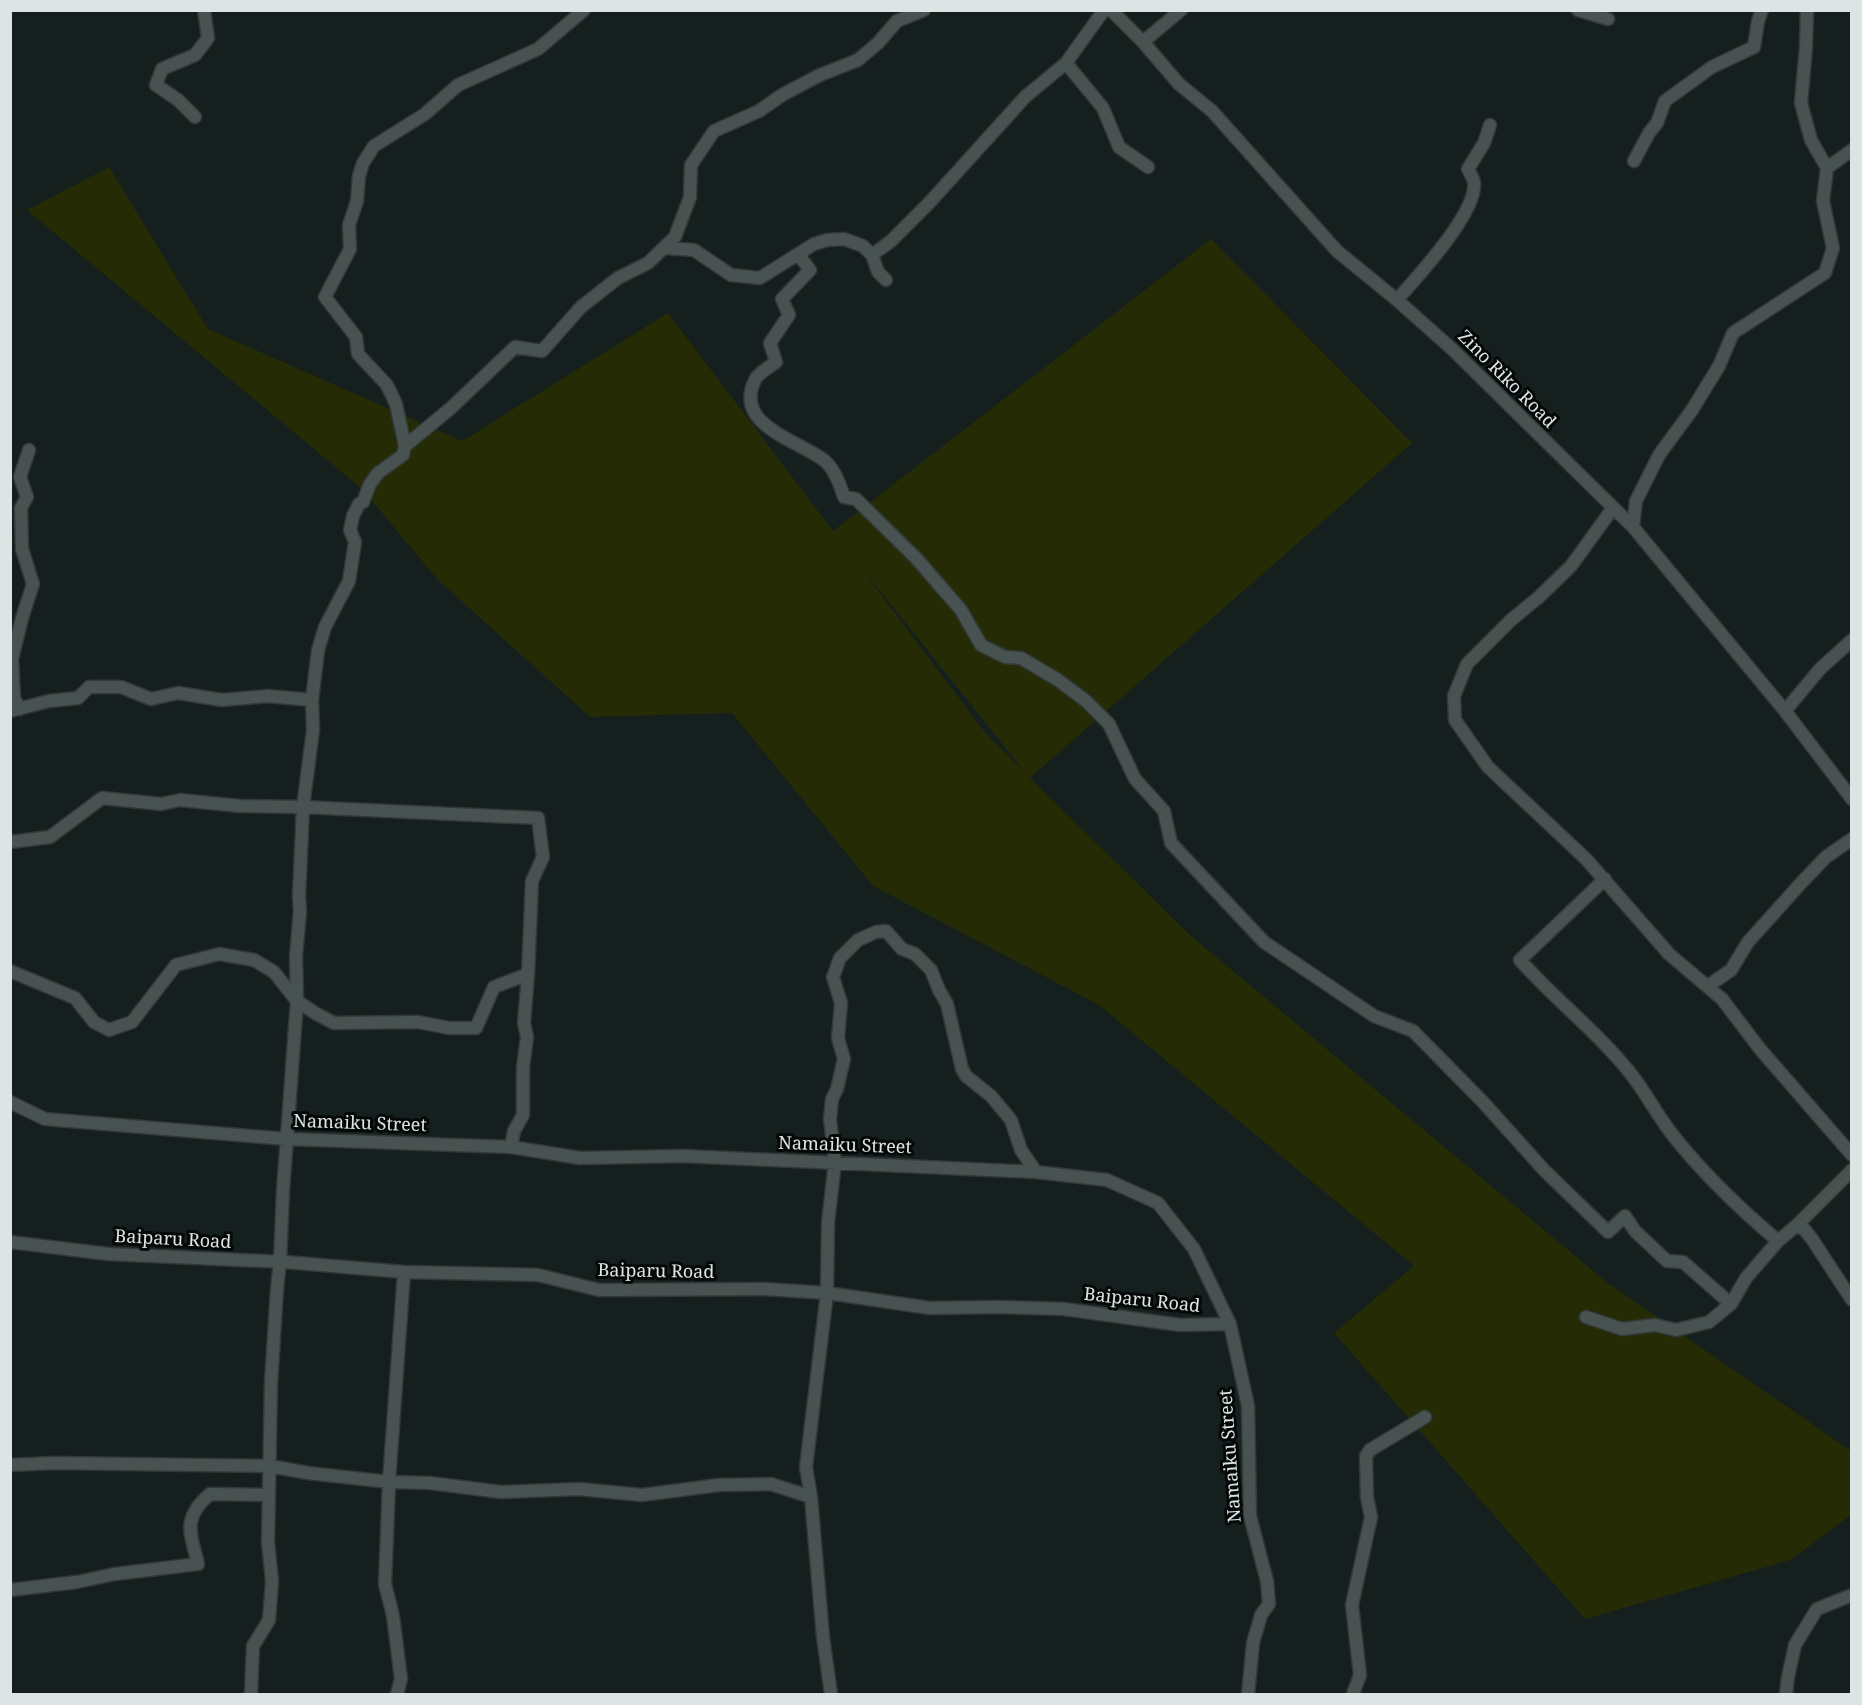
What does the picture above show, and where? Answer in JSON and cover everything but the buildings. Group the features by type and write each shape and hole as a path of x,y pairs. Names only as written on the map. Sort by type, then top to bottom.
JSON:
{"street":[{"path":"195,117 156,85 162,69 195,55 208,38 204,10"},
{"path":"250,1695 253,1646 269,1620 272,1581 268,1542 271,1383 297,1001 296,956 300,911 303,807 313,730 312,700 318,650 325,627 349,581 352,570 355,542 350,530 353,516 378,473 403,455 405,446 396,404 387,385 358,354 356,337 325,297 350,249 349,225 357,201 359,176 363,163 374,146 425,114 458,85 538,49 584,10"},
{"path":"405,446 451,408 514,347 542,351 581,307 618,278 648,264 666,248 680,227 690,197 691,165 714,131 759,111 782,95 820,75 858,60 879,43 897,21 924,10"},
{"path":"872,255 891,241 930,202 1025,98 1066,63 1104,10"},
{"name":"Zino Riko Road","path":"1110,10 1143,42 1179,84 1212,111 1337,251 1452,349 1634,527 1785,711 1851,799"},
{"path":"1143,42 1181,10"},
{"path":"1578,10 1608,19"},
{"path":"1634,161 1657,123 1665,101 1712,67 1754,47 1762,10"},
{"path":"1634,527 1636,501 1659,455 1697,402 1719,366 1733,333 1825,273 1833,248 1823,201 1827,168 1811,140 1802,104 1807,10"},
{"path":"1066,63 1103,108 1119,147 1148,167"},
{"path":"1397,300 1442,248 1472,200 1474,182 1468,169 1484,142 1490,125"},
{"path":"1827,168 1851,150"},
{"path":"666,248 694,250 731,275 760,278 814,244 844,239 863,246 872,255 878,272 886,280"},
{"path":"798,254 810,270 782,299 789,315 770,343 776,362 755,378 751,400 759,418 776,434 825,461 838,478 844,497 856,499 916,558 961,610 981,645 1005,657 1021,658 1086,701 1109,724 1135,779 1164,811 1171,843 1264,942 1374,1016 1413,1031 1482,1101 1544,1170 1608,1232 1625,1216 1635,1231 1667,1261 1683,1262 1731,1304"},
{"path":"28,450 20,477 27,497 21,508 22,549 33,584 12,659 15,710 49,701 78,698 89,687 121,687 151,699 178,693 222,700 268,696 312,700"},
{"path":"1614,508 1571,566 1511,620 1467,664 1454,696 1455,720 1488,767 1586,859 1669,954 1722,999 1760,1049 1851,1155"},
{"path":"1785,711 1820,669 1851,640"},
{"path":"10,842 50,837 102,798 161,804 180,800 240,806 538,818 543,857 532,881 524,1023 527,1037 523,1067 523,1115 514,1131 511,1147"},
{"path":"1708,986 1731,970 1748,942 1826,857 1851,839"},
{"path":"1605,879 1520,960 1535,978 1599,1038 1625,1067 1671,1133 1711,1181 1778,1241"},
{"path":"831,1695 806,1467 827,1293 828,1223 835,1162 830,1119 832,1099 837,1089 844,1059 838,1038 841,1003 833,978 840,958 858,940 876,932 886,931 902,949 915,954 931,970 947,1004 962,1069 966,1076 991,1096 1011,1120 1021,1149 1036,1172"},
{"path":"10,971 75,998 94,1022 109,1029 132,1022 176,965 219,954 254,960 274,972 297,1001 334,1023 418,1022 448,1028 476,1028 494,987 528,974"},
{"name":"Namaiku Street","path":"10,1102 45,1119 287,1139 511,1147 580,1158 682,1156 1036,1172 1107,1180 1158,1203 1194,1249 1230,1324 1248,1406 1250,1516 1267,1581 1269,1604 1261,1615 1252,1643 1248,1695"},
{"path":"1586,1317 1623,1329 1655,1325 1676,1330 1709,1322 1731,1304 1746,1278 1778,1241 1851,1170"},
{"path":"1796,1226 1804,1229 1812,1239 1851,1300"},
{"name":"Baiparu Road","path":"10,1242 108,1254 280,1262 404,1272 538,1275 599,1290 765,1289 827,1293 930,1308 1064,1309 1180,1325 1230,1324"},
{"path":"396,1695 401,1678 393,1616 385,1584 389,1482 404,1272"},
{"path":"1353,1695 1360,1675 1352,1605 1371,1518 1367,1497 1366,1456 1370,1450 1425,1417"},
{"path":"10,1465 53,1463 270,1466 308,1473 389,1482 430,1483 501,1492 579,1489 642,1495 719,1485 771,1484 811,1497"},
{"path":"10,1590 198,1564 189,1522 199,1503 210,1494 269,1495"},
{"path":"1786,1695 1796,1646 1817,1609 1851,1595"}],"green space":[{"path":"109,167 208,329 462,441 668,313 833,531 1211,239 1412,443 1030,778 1192,937 1609,1284 1851,1451 1851,1515 1790,1560 1585,1619 1334,1333 1414,1266 1099,1005 873,886 732,713 590,717 438,580 362,489 27,210","holes":["852,556 1025,772 987,735"]}]}
